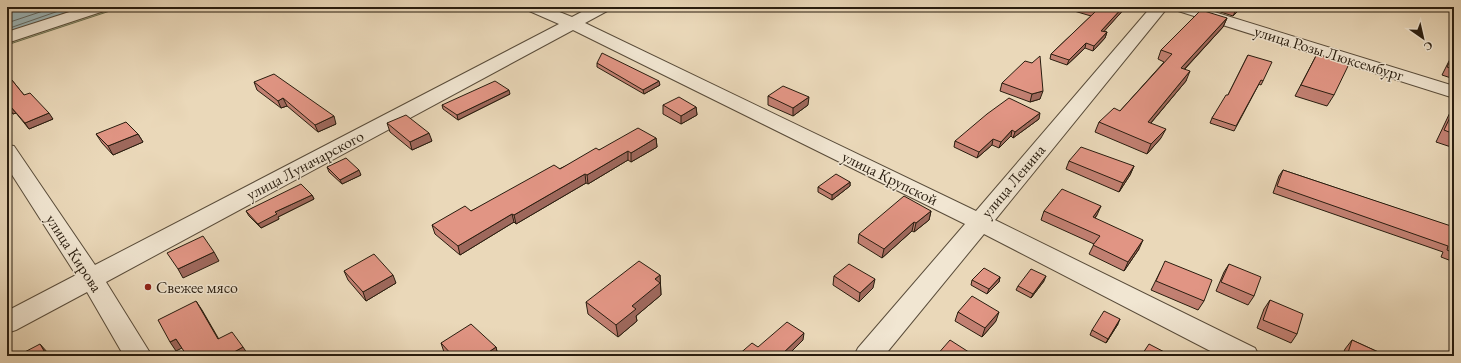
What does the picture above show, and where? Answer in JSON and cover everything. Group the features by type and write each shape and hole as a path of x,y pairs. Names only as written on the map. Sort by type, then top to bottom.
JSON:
{"street":[{"path":"7,38 101,7"},
{"name":"улица Крупской","path":"533,7 572,23 980,222 1245,356"},
{"name":"улица Луначарского","path":"7,324 603,7"},
{"name":"улица Ленина","path":"868,356 1160,7"},
{"name":"улица Розы Люксембург","path":"1181,7 1454,92"},
{"name":"улица Кирова","path":"7,151 91,278 138,356"}],"green space":[{"path":"83,7 122,7 7,45 7,33"}],"water":[{"path":"7,7 83,7 7,33"}],"building":[{"path":"1079,7 1123,7 1101,31 1107,32 1094,46 1086,43 1069,60 1051,54 1095,12"},
{"path":"1218,7 1240,7 1235,12"},
{"path":"1201,10 1227,18 1181,68 1190,71 1148,122 1166,129 1151,144 1099,122 1114,108 1120,111 1172,54 1161,50"},
{"path":"602,53 659,81 643,90 597,63"},
{"path":"1454,53 1454,69 1447,67"},
{"path":"1317,54 1349,64 1334,95 1301,85"},
{"path":"1248,55 1272,62 1263,81 1261,80 1236,126 1212,118 1226,95 1228,95"},
{"path":"1040,56 1043,91 1032,94 1002,83 1025,61 1032,63"},
{"path":"7,74 24,95 30,93 49,113 25,123 11,107 9,108 7,106"},
{"path":"274,74 334,116 315,125 283,98 278,101 254,82"},
{"path":"495,81 509,90 457,115 442,105"},
{"path":"783,86 809,97 793,108 768,96"},
{"path":"679,97 696,107 681,116 663,105"},
{"path":"1009,98 1040,113 1015,132 1012,130 1001,142 993,139 979,152 955,141 987,114"},
{"path":"1454,109 1454,134 1444,130"},
{"path":"406,115 429,133 410,142 387,123"},
{"path":"126,122 138,134 108,146 96,134"},
{"path":"638,128 656,138 631,153 628,151 587,175 585,174 514,215 512,214 458,246 432,225 465,206 471,211 554,165 560,169 596,148 599,150"},
{"path":"1081,147 1134,166 1123,183 1069,161"},
{"path":"346,158 359,170 340,180 327,167"},
{"path":"1283,170 1451,226 1454,219 1454,253 1447,250 1448,246 1277,186"},
{"path":"836,174 850,182 832,195 818,187"},
{"path":"301,184 312,195 275,212 277,214 258,224 246,211"},
{"path":"1062,189 1101,206 1093,217 1143,240 1128,262 1093,245 1100,236 1044,211"},
{"path":"904,196 931,211 916,223 914,222 884,249 859,234"},
{"path":"203,236 214,252 178,269 167,253"},
{"path":"374,254 393,275 363,292 344,271"},
{"path":"639,261 660,275 655,279 660,283 632,306 636,309 616,325 586,302"},
{"path":"1165,261 1212,280 1204,301 1156,281"},
{"path":"849,264 875,279 860,293 834,276"},
{"path":"1229,264 1261,277 1254,296 1221,282"},
{"path":"984,268 1000,277 989,289 972,280"},
{"path":"1031,269 1046,276 1033,294 1018,286"},
{"path":"972,296 999,312 985,328 958,312"},
{"path":"1270,300 1303,314 1297,334 1263,320"},
{"path":"196,301 218,339 232,332 243,347 227,356 187,356 176,339 170,342 158,320"},
{"path":"1104,311 1120,319 1108,339 1092,330"},
{"path":"787,322 804,333 780,356 737,356 752,343 758,347"},
{"path":"471,324 496,347 483,356 453,356 441,343"},
{"path":"950,340 975,356 936,356"},
{"path":"1352,340 1387,356 1347,356"},
{"path":"40,344 47,356 17,356"},
{"path":"1149,344 1172,356 1141,356"}],"place":[{"name":"Свежее мясо","path":"148,287"}]}
